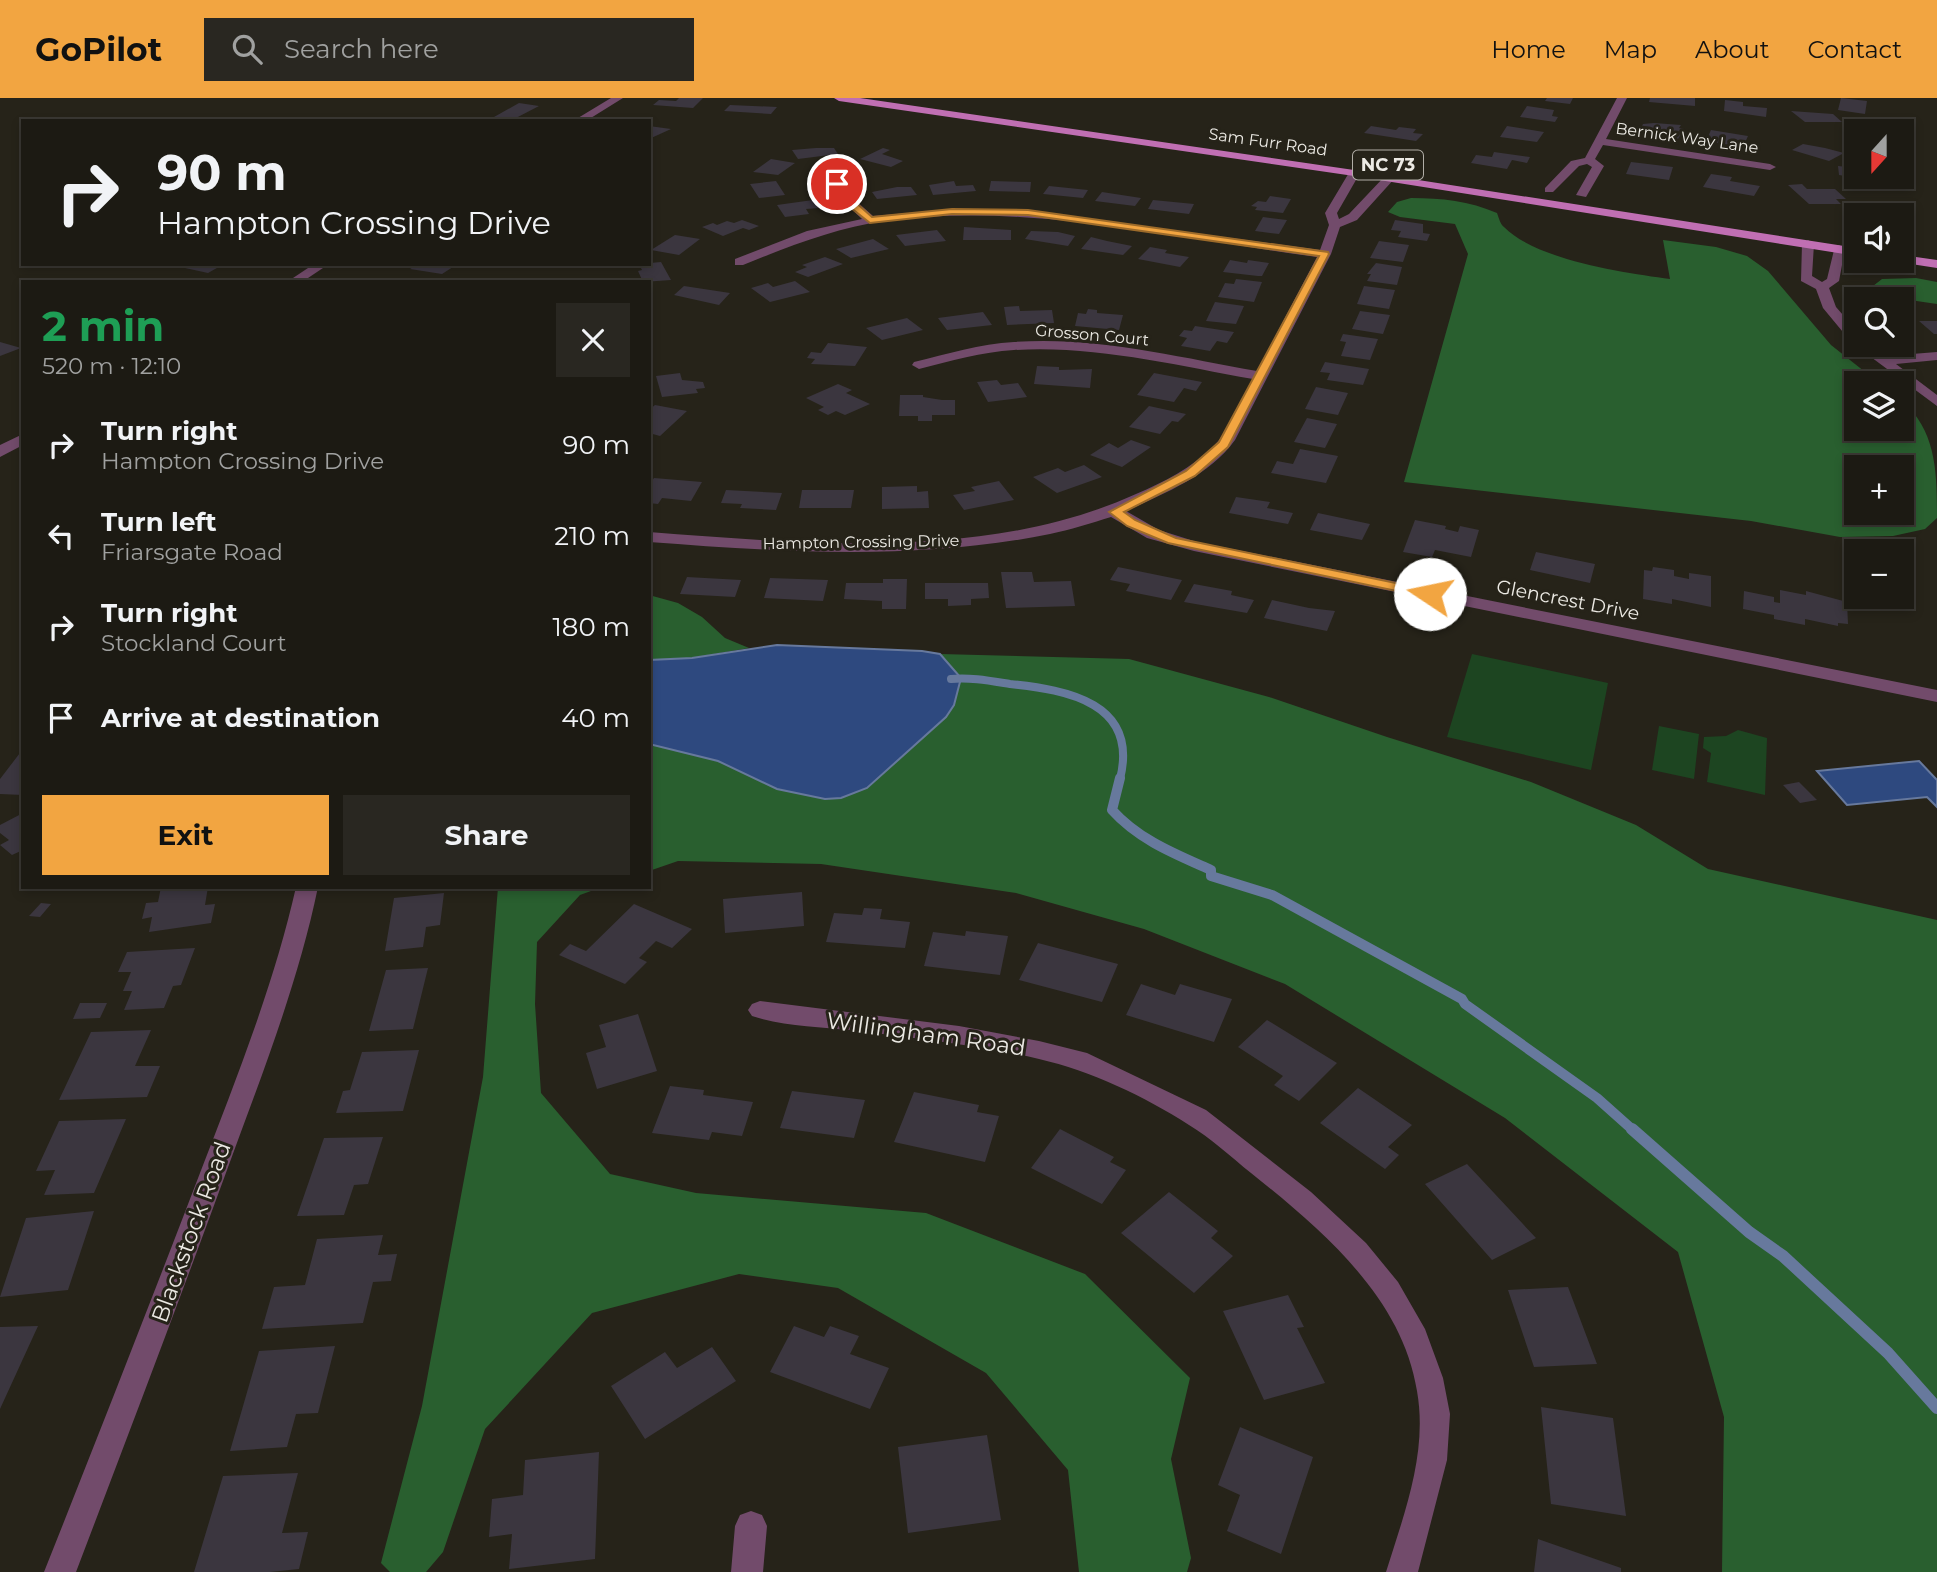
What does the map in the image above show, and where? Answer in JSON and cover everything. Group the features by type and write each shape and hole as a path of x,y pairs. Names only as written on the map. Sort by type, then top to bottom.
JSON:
{"main road":[{"name":"Sam Furr Road","path":"839,98 1389,178 1844,250"},
{"name":"Sam Furr Road","path":"918,98 1419,170"},
{"path":"1233,155 1553,197 1566,193"},
{"path":"1536,188 1595,197"},
{"path":"1808,244 1844,243"},
{"path":"1914,249 1937,250"},
{"path":"1914,251 1937,257"},
{"path":"1914,261 1937,264"}],"street":[{"path":"581,119 618,98"},
{"path":"1590,160 1622,98"},
{"name":"Bernick Way Lane","path":"1599,141 1770,167"},
{"path":"1590,160 1598,166 1566,193 1574,163 1590,160"},
{"name":"Hampton Crossing Drive","path":"651,537 816,545 948,544 1021,536 1115,512 1145,499 1190,473 1223,444 1262,376 1325,254 1335,225 1331,214 1354,173"},
{"path":"836,178 850,202 870,220"},
{"path":"1335,225 1353,217 1389,178"},
{"path":"738,262 795,238 870,220 952,212 1028,212 1325,254"},
{"path":"1808,244 1806,278 1822,286 1830,308 1844,325"},
{"path":"1822,286 1833,281 1839,249"},
{"path":"296,280 320,266"},
{"name":"Grosson Court","path":"919,365 993,349 1062,347 1104,350 1262,376"},
{"path":"1884,361 1937,356"},
{"path":"1879,357 1937,402"},
{"path":"0,452 21,439"},
{"name":"Glencrest Drive","path":"1115,512 1153,534 1194,546 1937,696"},
{"name":"Blackstock Road","path":"60,1572 147,1350 251,1068 296,938 307,889"},
{"name":"Willingham Road","path":"760,1010 839,1022 948,1032 1015,1044 1081,1061 1142,1088 1199,1118 1289,1188 1353,1249 1389,1292 1417,1342 1432,1393 1435,1443 1427,1484 1402,1572"},
{"path":"747,1572 751,1527"}],"green space":[{"path":"1411,198 1455,201 1497,213 1504,227 1518,238 1559,256 1606,269 1670,279 1663,240 1716,247 1747,256 1768,271 1831,345 1864,371 1844,371 1844,441 1914,441 1914,413 1933,454 1937,518 1925,529 1893,536 1840,537 1751,521 1404,482 1468,254 1455,224 1400,217 1388,212 1397,202"},
{"path":"1916,278 1937,282 1937,304 1914,301 1914,287 1873,286 1882,279"},
{"path":"651,596 678,603 702,617 725,638 749,648 691,658 651,660"},
{"path":"940,654 1129,659 1269,697 1531,782 1636,825 1708,869 1937,920 1937,1572 1722,1572 1724,1417 1678,1252 1505,1118 1285,984 1144,929 1016,893 821,864 678,861 651,870 651,744 718,761 777,789 867,788 909,748 958,687 961,678"},
{"path":"1472,654 1608,683 1591,770 1447,737"},
{"path":"1659,726 1699,734 1694,779 1652,770"},
{"path":"1738,730 1767,738 1765,795 1707,782 1711,753 1703,748 1704,737 1726,736"},
{"path":"498,889 596,889 580,895 537,942 535,1004 541,1093 610,1174 696,1193 926,1213 1085,1274 1190,1378 1171,1459 1191,1558 1187,1572 1079,1572 1068,1470 986,1373 838,1288 739,1274 592,1313 485,1429 443,1552 426,1572 390,1572 381,1563 422,1406 483,1077"}],"water":[{"path":"777,645 922,651 940,654 961,678 954,705 946,717 867,788 841,798 825,799 777,789 718,761 651,744 651,660 692,658"},
{"path":"1919,761 1937,780 1937,807 1927,797 1847,805 1817,771"}],"building":[{"path":"679,98 703,98 693,108 653,105 659,100 676,101"},
{"path":"1547,98 1573,98 1570,104 1545,101"},
{"path":"1650,98 1695,98 1695,106 1649,102"},
{"path":"1841,98 1867,101 1865,114 1838,110"},
{"path":"1725,100 1743,102 1743,106 1767,108 1766,117 1724,111"},
{"path":"519,103 539,106 514,119 494,117"},
{"path":"730,105 777,107 771,114 724,111"},
{"path":"1527,106 1554,110 1552,116 1558,117 1555,122 1520,117"},
{"path":"1791,111 1833,114 1842,122 1805,122"},
{"path":"1643,124 1681,125 1679,128 1684,129 1678,139 1639,132"},
{"path":"651,126 671,129 651,138"},
{"path":"1371,126 1396,130 1399,127 1416,129 1413,133 1423,134 1416,141 1364,133"},
{"path":"1507,126 1544,132 1537,142 1500,137"},
{"path":"1711,130 1748,136 1743,147 1706,141"},
{"path":"1803,144 1844,153 1829,161 1792,150"},
{"path":"834,148 838,154 798,159 792,150"},
{"path":"883,148 890,150 882,154 903,161 891,167 860,159"},
{"path":"1494,152 1530,157 1527,163 1512,160 1507,169 1471,163 1476,155 1492,157"},
{"path":"771,159 795,163 778,175 753,172"},
{"path":"1631,162 1673,167 1669,180 1626,174"},
{"path":"1838,166 1844,167 1844,176 1839,175"},
{"path":"1711,174 1732,177 1730,181 1760,186 1754,196 1703,187"},
{"path":"776,181 785,195 759,198 750,184"},
{"path":"954,181 956,186 973,185 976,191 933,195 929,185"},
{"path":"991,181 1031,182 1030,192 989,191"},
{"path":"1802,184 1807,189 1835,189 1846,199 1836,199 1841,204 1809,204 1788,185"},
{"path":"1049,186 1088,190 1083,198 1043,194"},
{"path":"911,187 917,195 877,199 872,192"},
{"path":"1102,192 1141,198 1135,206 1095,201"},
{"path":"1270,196 1291,199 1283,213 1255,210 1257,207 1251,206 1258,201 1266,202"},
{"path":"813,200 819,208 806,209 809,214 785,217 777,205"},
{"path":"1153,200 1194,204 1189,214 1148,209"},
{"path":"1263,217 1287,220 1279,234 1255,231"},
{"path":"742,220 759,226 749,230 743,228 723,236 702,227 713,223 717,225"},
{"path":"1395,220 1423,224 1423,233 1430,234 1427,241 1398,237 1401,231 1391,230"},
{"path":"964,227 1011,230 1011,240 963,240"},
{"path":"937,230 946,241 905,246 896,235"},
{"path":"1031,231 1075,236 1068,246 1025,239"},
{"path":"675,235 700,239 679,255 651,250"},
{"path":"1091,237 1132,246 1123,255 1081,249"},
{"path":"873,239 889,249 851,258 836,249"},
{"path":"1379,241 1409,245 1403,262 1370,258"},
{"path":"1150,247 1189,257 1180,267 1138,259"},
{"path":"825,257 843,264 808,277 795,272 807,267 802,265"},
{"path":"1230,260 1269,263 1262,276 1223,272"},
{"path":"661,262 671,280 642,280 638,271 642,270 640,266 651,266 651,263"},
{"path":"1376,263 1402,267 1397,285 1367,281 1371,274 1367,274"},
{"path":"189,266 220,266 208,273 185,268"},
{"path":"415,266 454,266 442,274 410,269"},
{"path":"1236,279 1262,282 1254,302 1218,297 1225,283 1234,284"},
{"path":"795,281 810,292 770,302 751,288 768,283 773,287"},
{"path":"684,286 730,293 719,305 674,295"},
{"path":"1364,286 1395,290 1389,309 1357,304"},
{"path":"1215,302 1244,306 1236,324 1206,321"},
{"path":"1019,306 1020,311 1052,310 1054,323 1007,325 1004,307"},
{"path":"1088,309 1097,310 1097,313 1123,315 1119,330 1075,326 1078,313 1086,314"},
{"path":"1360,311 1390,315 1383,334 1352,329"},
{"path":"983,312 992,325 947,330 938,318"},
{"path":"907,318 923,330 882,340 866,328"},
{"path":"1919,321 1937,321 1937,334 1934,334"},
{"path":"1195,326 1234,332 1227,343 1217,341 1210,351 1181,346 1187,338 1179,336 1184,330 1192,331"},
{"path":"1343,334 1378,339 1370,360 1341,356 1346,342 1340,341"},
{"path":"0,342 21,348 0,356"},
{"path":"828,343 867,347 855,366 811,364 815,359 807,358 811,352 821,353"},
{"path":"1325,362 1369,369 1363,385 1327,380 1330,373 1320,372"},
{"path":"1037,366 1059,367 1059,370 1092,369 1090,388 1034,384"},
{"path":"680,373 682,380 703,382 705,388 696,389 698,393 662,397 656,376"},
{"path":"1154,373 1202,382 1196,391 1184,388 1174,402 1137,395"},
{"path":"997,380 1001,385 1018,383 1027,397 988,402 977,382"},
{"path":"838,384 852,390 846,393 870,404 845,415 836,411 828,415 818,410 824,407 806,398"},
{"path":"1316,387 1348,393 1338,415 1305,409"},
{"path":"900,395 955,400 955,415 932,415 932,421 918,421 918,416 899,416"},
{"path":"655,405 687,411 660,436 651,434 651,408"},
{"path":"1149,406 1186,414 1178,422 1172,421 1160,434 1129,427"},
{"path":"1307,418 1337,424 1325,448 1294,442"},
{"path":"1131,440 1151,447 1122,467 1090,455 1109,443 1118,448"},
{"path":"1300,449 1338,456 1326,483 1271,473 1277,461 1293,464"},
{"path":"1084,465 1102,477 1057,493 1033,477 1058,468 1065,472"},
{"path":"654,478 702,482 691,501 662,498 658,504 651,503 651,482"},
{"path":"999,481 1014,500 964,510 953,495 975,491 971,487"},
{"path":"917,486 917,492 928,491 929,508 882,509 882,487"},
{"path":"726,490 782,493 776,510 740,508 742,504 721,503"},
{"path":"802,490 854,490 851,508 799,508"},
{"path":"1236,497 1270,502 1267,508 1293,513 1288,524 1229,513"},
{"path":"1318,513 1370,524 1362,540 1310,530"},
{"path":"1415,520 1446,526 1445,529 1458,532 1460,526 1479,530 1471,557 1435,550 1432,557 1403,552"},
{"path":"1536,552 1595,564 1590,583 1530,570"},
{"path":"1118,567 1182,580 1171,600 1126,591 1130,584 1110,580"},
{"path":"1653,567 1674,570 1674,576 1689,579 1689,573 1711,576 1711,607 1672,599 1672,604 1643,599 1644,570 1652,571"},
{"path":"1001,572 1032,572 1034,582 1071,581 1075,606 1006,608"},
{"path":"687,577 741,580 735,597 680,594"},
{"path":"770,578 828,580 823,601 764,598"},
{"path":"883,579 907,579 906,609 882,609 882,601 844,599 846,583 883,583"},
{"path":"925,583 988,583 989,598 971,599 971,605 948,606 948,599 925,599"},
{"path":"1194,584 1232,591 1231,595 1254,600 1247,613 1184,602"},
{"path":"1780,590 1806,595 1806,591 1844,601 1848,624 1838,623 1838,626 1805,619 1805,625 1774,619 1774,615 1743,609 1744,591 1774,597 1774,602 1780,603"},
{"path":"1272,600 1335,611 1327,631 1264,618"},
{"path":"21,752 21,795 0,794 0,779"},
{"path":"1799,782 1817,800 1800,803 1783,785"},
{"path":"21,814 21,851 12,855 0,845 9,840 0,833 0,825"},
{"path":"161,889 208,889 205,905 215,904 211,923 149,932 152,917 142,919 146,903 158,902"},
{"path":"802,892 804,926 725,933 723,899"},
{"path":"444,893 440,925 426,927 423,947 385,951 394,898"},
{"path":"41,903 51,904 40,917 29,916"},
{"path":"634,904 692,929 672,948 656,941 639,958 647,962 625,984 559,955 570,944 586,951"},
{"path":"864,908 882,909 880,919 910,922 905,948 826,942 834,913 862,915"},
{"path":"966,931 1008,936 1000,975 924,966 933,932 965,936"},
{"path":"1038,943 1118,964 1102,1002 1019,980"},
{"path":"195,948 181,985 173,986 164,1008 124,1010 132,991 123,991 131,972 118,972 127,952"},
{"path":"428,968 413,1029 369,1031 386,970"},
{"path":"1141,984 1175,995 1180,984 1232,999 1214,1042 1126,1015"},
{"path":"80,1003 107,1003 100,1018 73,1019"},
{"path":"638,1014 657,1071 597,1089 586,1053 606,1047 599,1025"},
{"path":"1267,1020 1337,1063 1299,1101 1274,1085 1283,1076 1238,1047"},
{"path":"151,1030 135,1066 160,1066 147,1097 59,1100 91,1032"},
{"path":"419,1050 403,1111 336,1113 343,1091 350,1090 362,1052"},
{"path":"670,1086 704,1090 703,1095 753,1102 742,1136 712,1132 709,1140 652,1133"},
{"path":"1358,1088 1412,1125 1388,1147 1399,1155 1385,1169 1320,1123"},
{"path":"792,1091 865,1100 854,1138 780,1128"},
{"path":"914,1092 979,1105 977,1112 999,1116 985,1162 894,1142"},
{"path":"126,1119 94,1193 44,1195 55,1170 36,1171 59,1121"},
{"path":"1060,1129 1114,1157 1110,1162 1126,1170 1102,1204 1031,1168"},
{"path":"383,1137 368,1184 354,1185 344,1215 297,1216 324,1138"},
{"path":"1467,1164 1536,1238 1492,1260 1425,1184"},
{"path":"1169,1192 1218,1231 1211,1238 1233,1256 1194,1293 1121,1233"},
{"path":"94,1211 68,1290 0,1297 26,1218"},
{"path":"383,1235 378,1255 397,1254 391,1281 373,1282 363,1323 262,1329 274,1287 305,1285 317,1239"},
{"path":"1568,1287 1597,1364 1534,1367 1508,1290"},
{"path":"1288,1295 1304,1327 1297,1328 1325,1383 1264,1400 1223,1311"},
{"path":"38,1326 0,1409 0,1327"},
{"path":"794,1326 824,1337 830,1326 859,1336 850,1354 889,1368 870,1409 770,1372"},
{"path":"335,1346 318,1413 296,1414 287,1447 230,1451 259,1351"},
{"path":"712,1347 736,1381 645,1439 611,1386 665,1352 677,1368"},
{"path":"1541,1407 1613,1418 1626,1516 1551,1504"},
{"path":"1240,1427 1313,1457 1281,1554 1227,1531 1240,1495 1218,1485"},
{"path":"987,1435 1001,1520 908,1533 898,1447"},
{"path":"599,1452 595,1559 509,1569 512,1534 489,1537 492,1499 523,1495 525,1460"},
{"path":"298,1473 282,1533 308,1532 299,1569 270,1572 194,1572 223,1476"},
{"path":"1538,1539 1621,1568 1621,1572 1534,1572"}],"waterway":[{"path":"951,679 1032,687 1075,697 1094,705 1109,717 1119,733 1123,753 1120,779"},
{"path":"1120,778 1112,810 1134,830 1158,845 1211,870 1211,876 1272,895 1462,999 1465,1004 1597,1098 1634,1131"},
{"path":"1632,1129 1749,1232 1783,1256 1888,1353 1937,1408"}],"route":[{"path":"837,184 850,202 870,220 952,212 1028,212 1325,254 1262,376 1223,444 1190,473 1145,499 1115,512 1131,523 1172,541 1430,594"}]}
